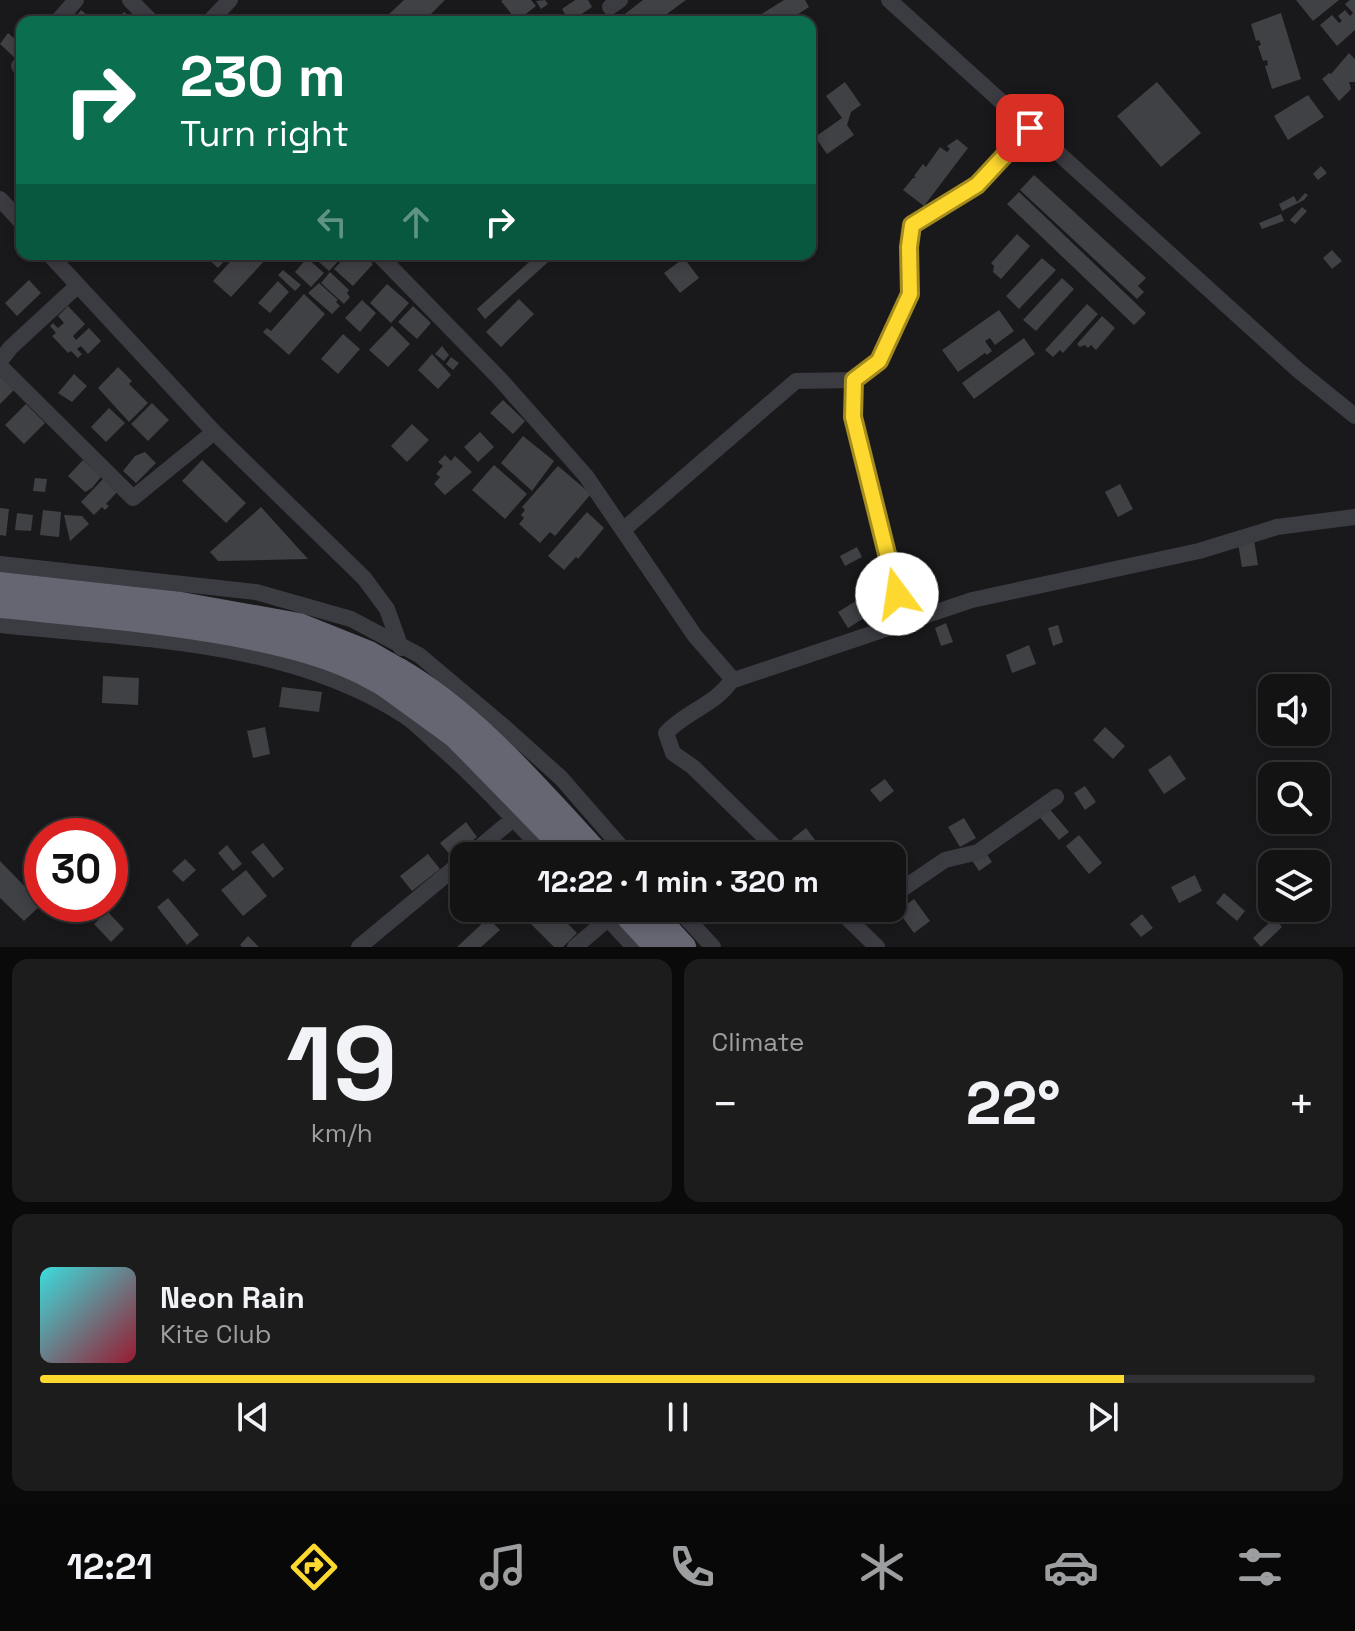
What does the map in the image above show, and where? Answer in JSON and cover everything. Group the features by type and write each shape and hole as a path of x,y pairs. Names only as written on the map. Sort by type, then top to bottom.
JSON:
{"highway":[{"path":"0,584 181,604 299,625 369,653 558,842"},
{"path":"0,606 179,624 290,645 354,667 420,682 466,717 587,842"},
{"path":"622,922 656,947"},
{"path":"661,922 684,947"}],"street":[{"path":"62,16 76,0"},
{"path":"130,0 146,16"},
{"path":"215,16 230,0"},
{"path":"889,0 1298,370 1355,416"},
{"path":"623,530 796,381 854,380 879,361 910,294 912,225 977,185 1030,128"},
{"path":"1,202 16,217"},
{"path":"54,260 214,432 364,578 387,609 388,674"},
{"path":"384,260 509,389 586,476 695,636 731,681"},
{"path":"77,286 11,347 0,364 133,498 214,432"},
{"path":"854,380 853,417 904,623"},
{"path":"770,842 693,767 673,753 666,733 674,724 722,694 731,681 972,600 1199,551 1277,527 1355,517"},
{"path":"0,564 256,592 351,619 388,674 407,717 454,758 535,842"},
{"path":"0,625 237,650 310,670 388,674 419,655 561,778 617,842"},
{"path":"906,886 945,860 978,852 1056,797"},
{"path":"486,842 513,819"},
{"path":"359,947 450,872"},
{"path":"575,947 599,922"},
{"path":"616,922 634,947"},
{"path":"690,922 713,947"},
{"path":"853,923 877,947"}],"building":[{"path":"404,0 445,0 429,16 387,16"},
{"path":"531,0 536,6 523,16 513,16 501,1"},
{"path":"545,0 548,4 541,9 536,1"},
{"path":"575,0 588,0 592,7 579,16 566,16 562,9"},
{"path":"643,0 686,0 664,16 622,16"},
{"path":"784,0 805,0 809,7 795,16 759,16"},
{"path":"1296,0 1339,0 1313,21"},
{"path":"1355,0 1355,30 1337,46 1320,25 1332,15 1339,23 1342,21 1338,16 1345,10 1350,16 1353,13 1345,4"},
{"path":"1281,13 1301,79 1272,89 1265,66 1268,65 1267,60 1263,61 1258,46 1261,45 1259,40 1256,41 1251,24"},
{"path":"8,33 16,40 16,59 0,44"},
{"path":"1349,53 1355,59 1355,82 1349,82 1351,89 1339,101 1322,79 1331,74"},
{"path":"845,82 861,105 851,112 847,125 854,135 827,154 816,136 842,118 826,96"},
{"path":"1157,82 1201,133 1161,167 1117,116"},
{"path":"1308,95 1324,117 1288,140 1274,116"},
{"path":"957,139 968,148 924,206 903,190 916,178 914,176 923,164 926,167 940,147 947,152 950,149 947,146"},
{"path":"1321,166 1327,173 1318,180 1313,174"},
{"path":"1034,175 1146,278 1138,286 1144,292 1137,299 1020,190"},
{"path":"1019,192 1146,313 1134,325 1007,204"},
{"path":"1305,193 1308,195 1304,200 1282,211 1279,204 1294,196 1297,202"},
{"path":"1302,207 1307,211 1295,224 1290,220"},
{"path":"1281,214 1284,221 1262,229 1259,223"},
{"path":"1017,234 1030,246 1001,279 993,272 991,263"},
{"path":"1332,250 1342,261 1332,269 1323,258"},
{"path":"1042,258 1056,270 1019,309 1006,296"},
{"path":"209,260 225,260 218,268"},
{"path":"232,260 265,260 231,297 213,281"},
{"path":"305,260 309,260 324,273 311,287 295,272"},
{"path":"317,260 339,260 329,271"},
{"path":"342,260 369,260 373,264 353,286 334,269"},
{"path":"531,260 550,260 485,319 477,309"},
{"path":"686,260 699,278 680,293 664,273"},
{"path":"283,270 301,285 295,291 278,275"},
{"path":"330,272 349,290 347,293 350,297 344,304 321,283"},
{"path":"1062,278 1074,289 1036,331 1023,320"},
{"path":"29,280 41,293 17,316 5,303"},
{"path":"278,281 289,292 270,313 258,303"},
{"path":"319,283 338,300 336,302 340,306 332,314 308,293"},
{"path":"387,284 409,303 391,323 370,303"},
{"path":"304,294 325,314 289,355 263,332 267,328 271,331"},
{"path":"519,299 534,314 501,347 486,332"},
{"path":"362,300 376,313 360,332 345,318"},
{"path":"1087,304 1098,314 1063,353 1060,350 1053,357 1045,350"},
{"path":"68,306 85,324 73,336 76,340 89,328 101,341 88,354 81,346 77,349 82,354 78,358 71,351 68,353 52,336 56,333 50,326 53,323 58,328 64,323 58,316"},
{"path":"413,306 431,323 417,339 398,322"},
{"path":"999,310 1014,331 995,345 990,338 985,341 992,351 958,372 942,350"},
{"path":"1102,316 1115,328 1096,350 1091,345 1088,348 1085,345 1080,347 1077,344"},
{"path":"392,326 410,344 388,367 369,350"},
{"path":"343,334 360,349 338,374 321,359"},
{"path":"1024,338 1035,354 974,399 962,383"},
{"path":"442,346 449,355 444,361 435,354"},
{"path":"432,354 451,375 438,389 418,370"},
{"path":"451,357 459,363 453,370 446,364"},
{"path":"118,367 132,381 129,384 148,403 129,422 98,388"},
{"path":"74,374 87,386 72,402 58,393"},
{"path":"4,375 17,387 0,404 0,378"},
{"path":"503,400 525,421 513,434 490,413"},
{"path":"152,403 169,420 148,441 131,424"},
{"path":"26,404 45,423 24,444 5,425"},
{"path":"109,408 125,423 106,442 91,427"},
{"path":"412,424 429,440 407,462 391,446"},
{"path":"480,432 494,447 478,462 464,447"},
{"path":"523,436 554,461 532,491 501,463"},
{"path":"145,452 156,463 136,483 123,471 135,456"},
{"path":"445,455 451,461 455,456 472,472 445,495 434,484 440,477 436,474 443,466 438,462"},
{"path":"83,460 101,477 85,492 68,476"},
{"path":"202,460 246,503 226,523 182,481"},
{"path":"494,465 527,494 505,519 472,490"},
{"path":"558,466 591,494 555,536 550,532 540,543 519,524 524,518 521,515 525,510 522,507"},
{"path":"35,478 47,479 45,492 33,491"},
{"path":"103,479 117,492 106,504 109,506 105,510 102,507 94,515 81,502"},
{"path":"1120,484 1133,509 1118,517 1105,492"},
{"path":"261,507 308,559 218,561 210,552"},
{"path":"0,508 9,509 6,536 0,535"},
{"path":"43,510 61,512 59,537 40,535"},
{"path":"587,512 604,528 578,559 576,557 564,570 548,556"},
{"path":"17,513 33,515 31,531 15,530"},
{"path":"64,515 82,516 89,524 70,541"},
{"path":"1254,540 1258,565 1242,567 1238,543"},
{"path":"857,547 862,557 845,566 840,556"},
{"path":"864,596 874,612 848,628 838,612"},
{"path":"946,623 953,642 941,646 935,628"},
{"path":"1058,625 1063,642 1053,646 1048,628"},
{"path":"1029,645 1036,664 1012,673 1006,655"},
{"path":"103,676 139,678 138,705 102,703"},
{"path":"282,687 322,692 319,712 279,707"},
{"path":"265,727 270,754 253,758 247,731"},
{"path":"1105,727 1125,746 1113,759 1093,740"},
{"path":"1170,755 1186,779 1164,794 1148,770"},
{"path":"885,779 894,791 880,802 870,790"},
{"path":"1085,786 1096,802 1085,810 1074,793"},
{"path":"1047,806 1069,832 1059,840 1037,814"},
{"path":"964,818 976,838 960,847 948,827"},
{"path":"466,822 477,837 471,842 450,842 450,855 440,843"},
{"path":"806,828 815,840 794,842 792,839"},
{"path":"1079,835 1102,863 1089,874 1066,846"},
{"path":"263,843 284,869 273,878 251,852"},
{"path":"227,845 242,864 233,871 218,853"},
{"path":"984,850 992,862 979,871 971,859"},
{"path":"428,854 440,869 412,891 400,876"},
{"path":"185,859 196,870 183,882 172,871"},
{"path":"0,861 24,886 24,921 0,898"},
{"path":"246,870 267,896 243,916 221,890"},
{"path":"1195,875 1202,891 1179,903 1171,887"},
{"path":"1224,893 1245,911 1237,921 1216,903"},
{"path":"168,898 199,935 187,945 157,907"},
{"path":"914,899 930,921 914,933 906,922 906,905"},
{"path":"1142,914 1153,928 1141,937 1130,924"},
{"path":"117,922 124,929 111,942 94,924"},
{"path":"484,922 492,922 500,930 481,947 457,947"},
{"path":"529,922 566,922 577,933 563,947 554,947"},
{"path":"1270,922 1278,922 1282,927 1261,947 1253,938"},
{"path":"248,936 259,947 240,945"}],"route":[{"path":"897,594 853,417 854,380 879,361 910,294 912,225 977,185 1030,128"}]}
